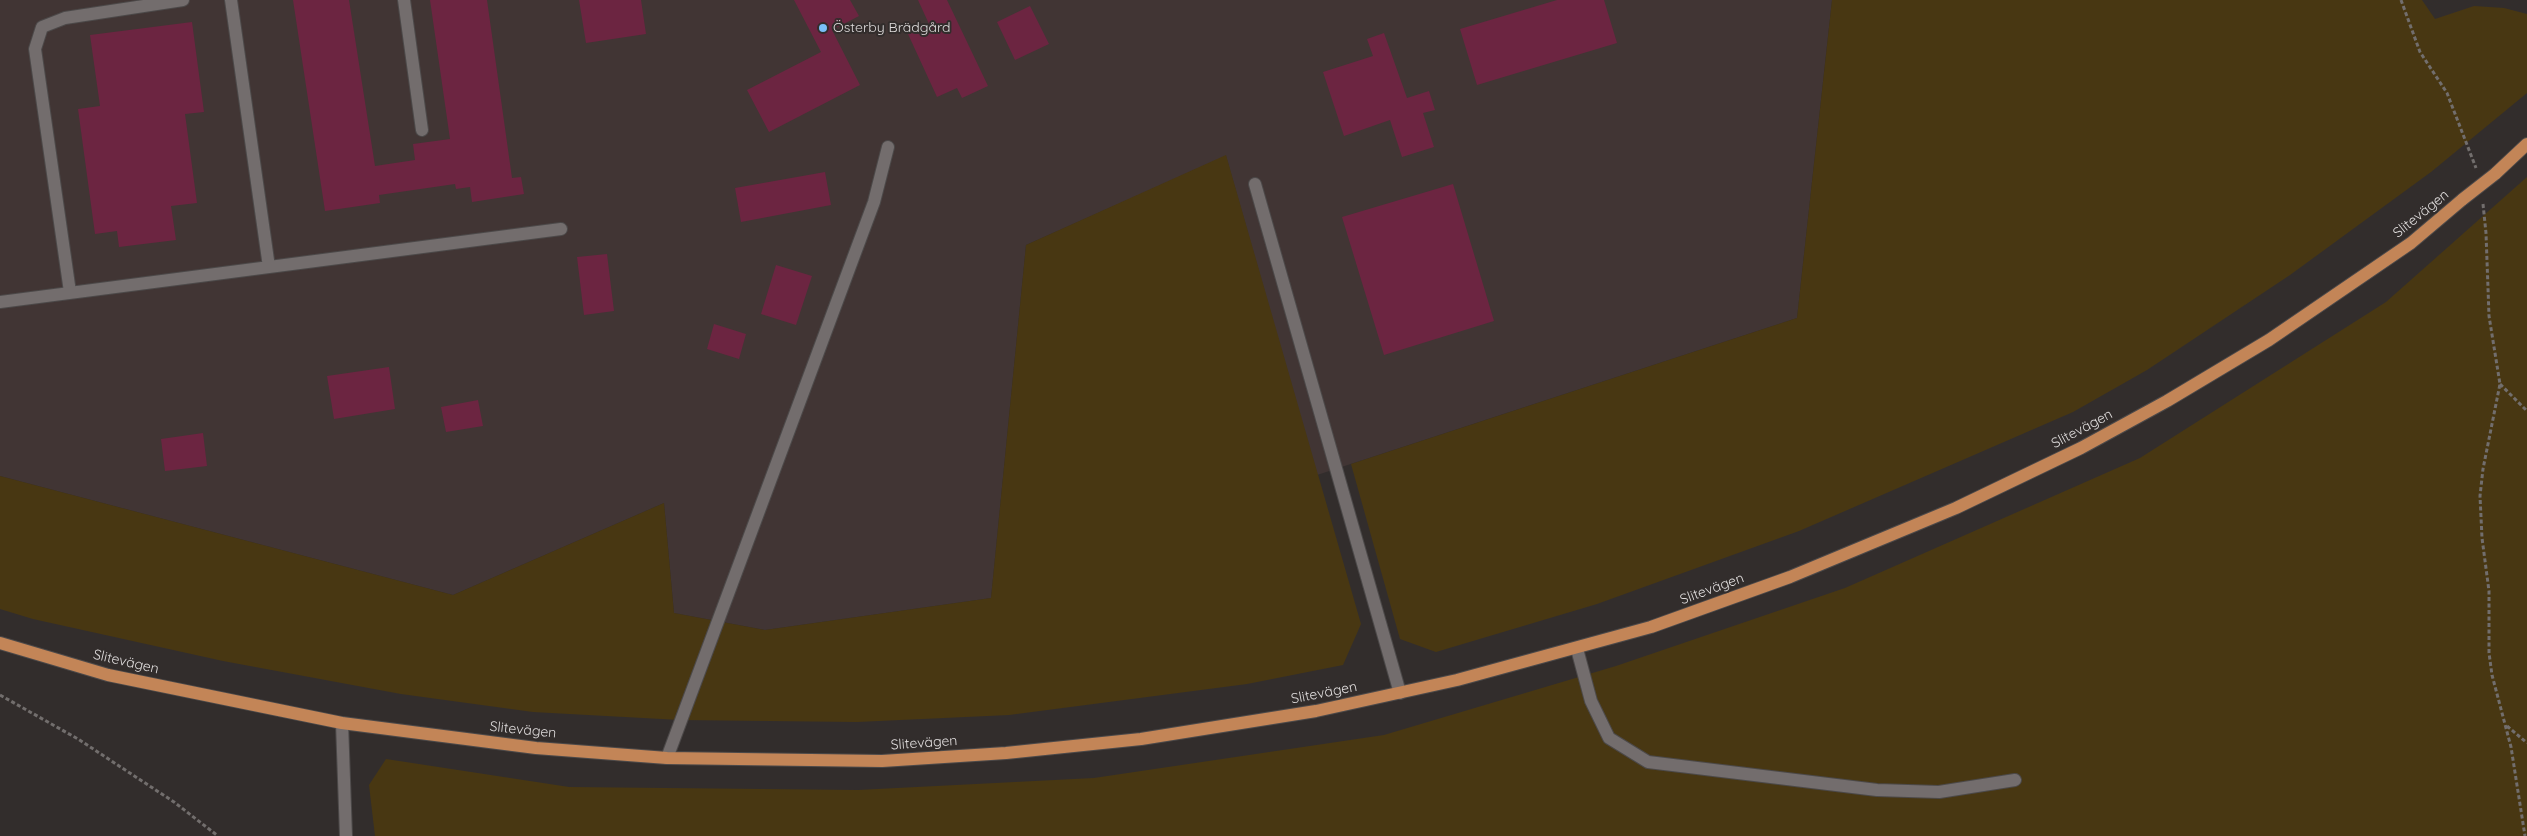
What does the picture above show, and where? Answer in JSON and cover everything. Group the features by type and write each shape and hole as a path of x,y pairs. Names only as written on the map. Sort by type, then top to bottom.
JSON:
{"main road":[{"name":"Slitevägen","path":"0,643 108,675 342,723 536,748 667,758 882,761 1006,753 1140,739 1316,711 1400,693 1577,649 1651,627 1808,570 1956,508 2081,448 2168,400 2307,315 2411,242 2495,174 2527,144"}],"street":[{"path":"70,292 35,49 42,27 65,18 183,0"},
{"path":"231,0 269,267"},
{"path":"404,0 422,130"},
{"path":"667,758 874,202 888,146"},
{"path":"1255,184 1400,693"},
{"path":"0,302 561,229"},
{"path":"1577,649 1591,701 1609,738 1648,762 1878,790 1939,792 2015,780"},
{"path":"342,723 346,836"}],"path":[{"path":"2401,0 2420,52 2447,93 2461,126 2477,173"},
{"path":"2482,198 2486,233 2489,316 2500,384 2483,469 2480,496 2482,538 2489,591 2490,660 2496,693 2506,725 2525,836"},
{"path":"2500,384 2527,411"},
{"path":"0,695 78,739 174,802 218,836"},
{"path":"2506,725 2527,743"}],"shaded area":[{"path":"0,0 1832,0 1797,318 1317,475 1226,156 1026,245 991,598 765,630 674,613 664,503 453,595 0,476"},
{"path":"1832,0 2422,0 2435,19 2474,6 2504,8 2527,14 2527,93 2431,172 2290,275 2147,370 2073,412 1799,531 1597,604 1436,652 1400,639 1351,464 1797,318"},
{"path":"1226,155 1361,624 1343,665 1247,684 1009,715 857,722 680,720 533,712 401,694 223,661 33,619 0,609 0,476 453,595 664,503 674,613 765,630 991,598 1026,245"},
{"path":"2527,177 2527,836 375,836 369,785 386,759 569,787 858,790 1094,778 1384,735 1616,666 1845,588 2140,458 2386,302"}],"building":[{"path":"293,0 349,0 375,166 415,160 413,144 450,139 430,0 487,0 512,178 521,177 524,194 472,202 470,187 456,189 455,184 379,195 380,203 325,211"},
{"path":"579,0 641,0 646,34 586,43"},
{"path":"794,0 850,0 859,16 832,30 860,85 769,132 747,90 821,52"},
{"path":"918,0 947,0 988,86 962,98 957,88 937,97 908,34 929,24"},
{"path":"1557,0 1604,0 1617,43 1477,85 1460,29"},
{"path":"1030,6 1049,44 1015,60 997,22"},
{"path":"192,22 204,112 185,114 197,203 171,206 176,240 119,247 117,231 95,234 78,109 100,106 90,35"},
{"path":"1384,33 1407,98 1429,91 1435,110 1423,113 1434,147 1402,157 1390,120 1344,136 1323,72 1373,56 1367,39"},
{"path":"825,172 831,205 741,222 735,188"},
{"path":"1453,184 1494,321 1384,355 1342,217"},
{"path":"607,254 614,311 584,315 577,257"},
{"path":"776,265 812,276 796,325 761,314"},
{"path":"714,324 746,334 739,359 707,349"},
{"path":"389,367 395,409 334,419 327,376"},
{"path":"478,400 483,426 446,432 441,407"},
{"path":"203,433 207,466 165,471 161,439"}],"place":[{"name":"Österby Brädgård","path":"823,28"}]}
